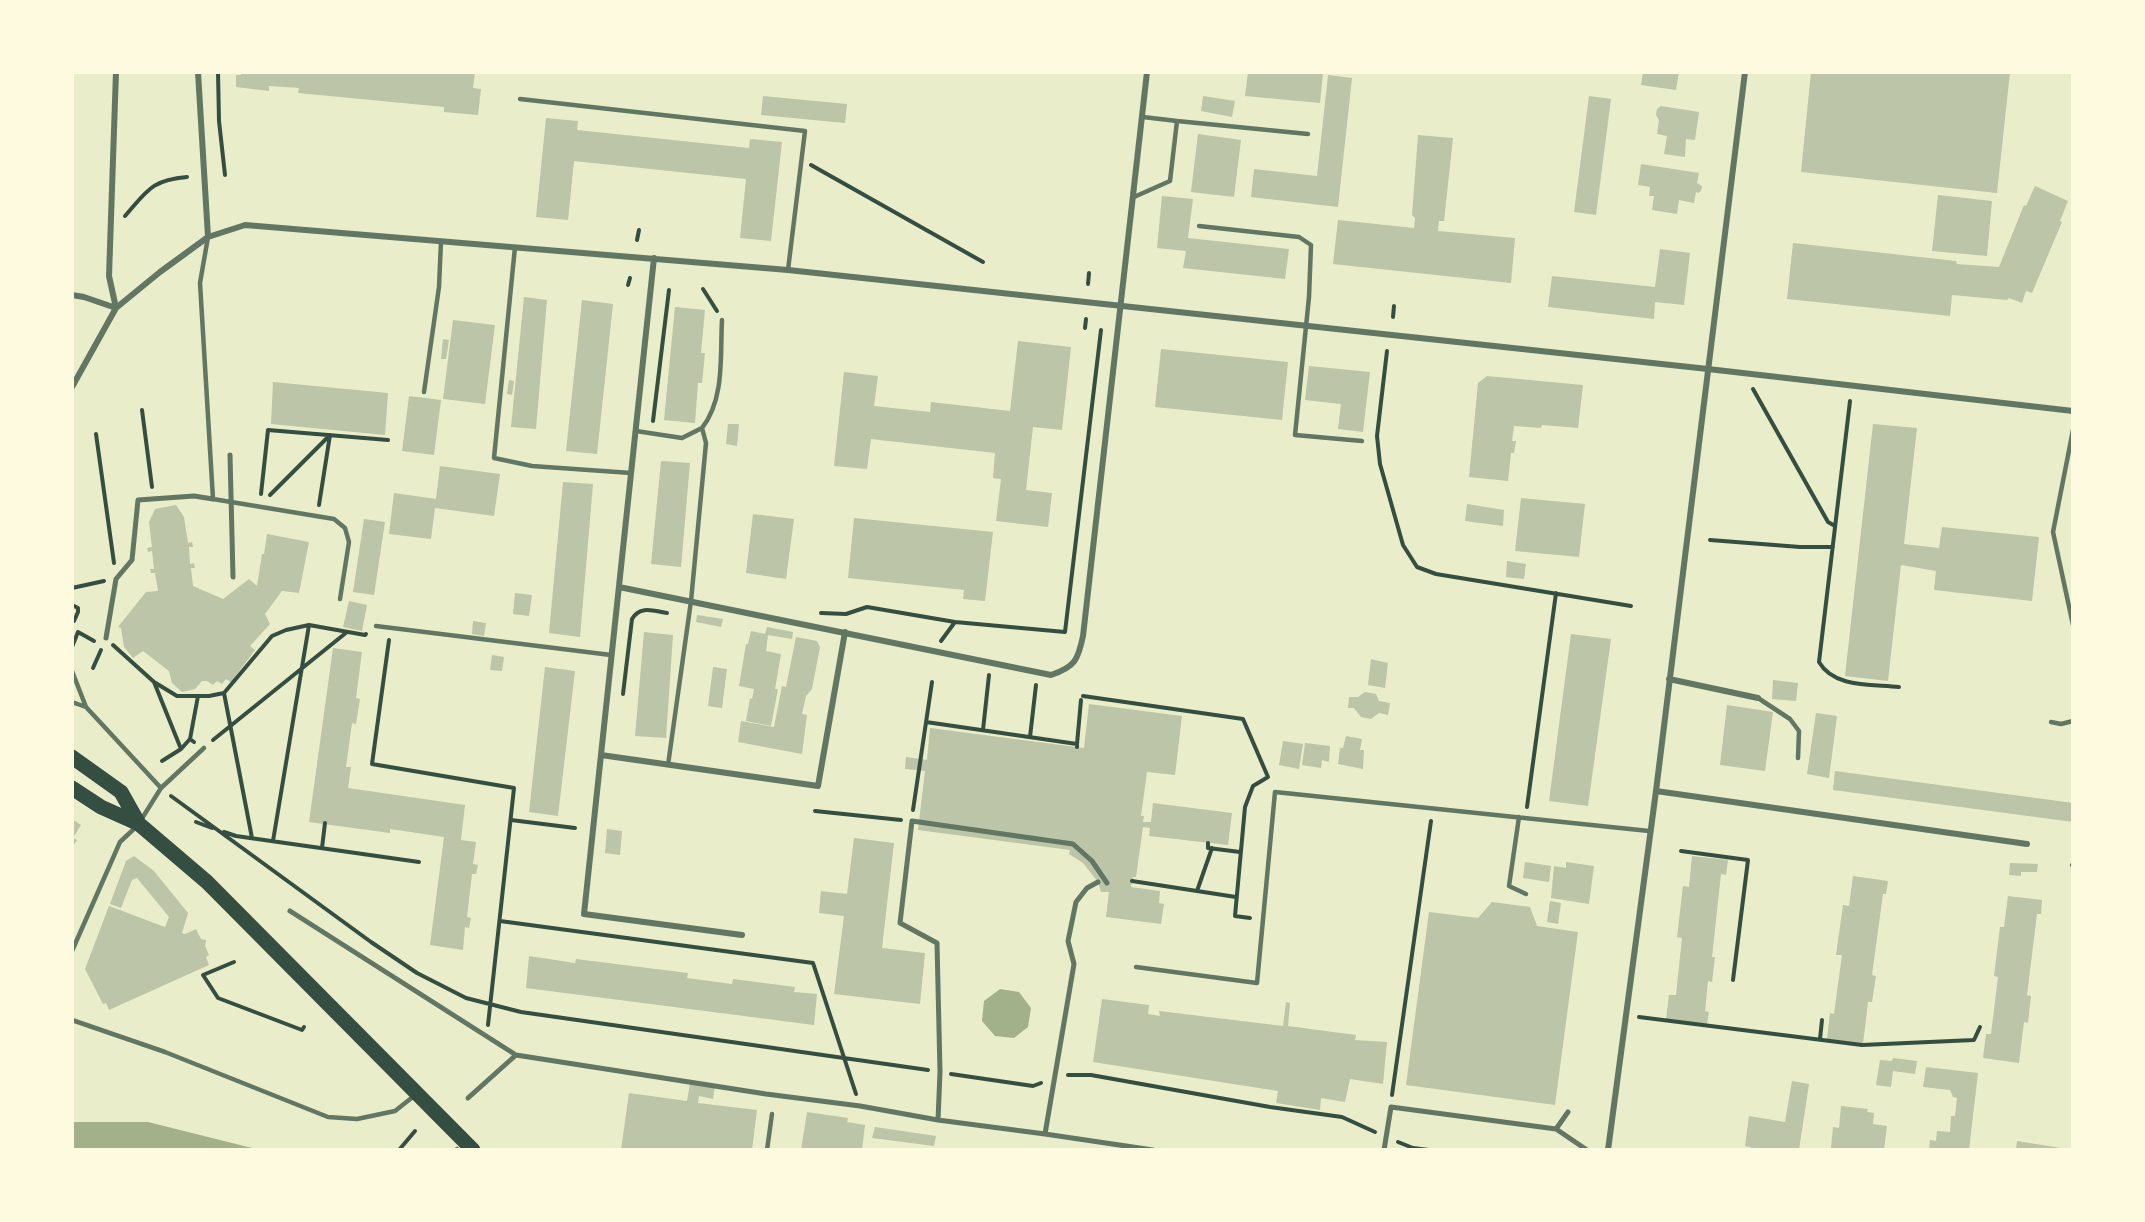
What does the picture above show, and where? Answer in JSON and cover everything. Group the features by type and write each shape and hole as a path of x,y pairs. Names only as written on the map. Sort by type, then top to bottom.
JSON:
{"main road":[{"path":"72,757 121,792 139,824"},
{"path":"72,788 100,807 139,824 207,882 417,1093 457,1146 473,1150"}],"street":[{"path":"116,72 110,276 116,308"},
{"path":"198,72 208,237"},
{"path":"619,586 1051,675 1068,669 1079,655 1081,646 1147,72"},
{"path":"1608,1150 1656,791 1745,72"},
{"path":"72,387 116,308 159,272 208,237 245,225 788,270 1708,369 2073,411"},
{"path":"654,258 584,914 742,935"},
{"path":"72,295 116,308"},
{"path":"230,455 233,577"},
{"path":"106,638 116,579 132,560 138,500 194,496 213,499"},
{"path":"601,755 818,786 844,632"},
{"path":"1669,680 1758,698"},
{"path":"1656,791 2027,844"},
{"path":"938,1120 940,1072 937,943 900,923 912,821 1073,844 1092,861 1107,883"},
{"path":"1045,1134 1074,964 1068,941 1076,902 1087,888 1098,882"},
{"path":"290,911 516,1055 766,1094 860,1106 938,1120 1154,1150"},
{"path":"468,1098 516,1055"},
{"path":"1384,1150 1390,1107 1556,1129 1587,1150"},
{"path":"1556,1129 1568,1112"}],"lane":[{"path":"520,99 805,131 788,270"},
{"path":"1143,117 1308,134"},
{"path":"1134,197 1170,181 1177,121"},
{"path":"1199,226 1299,237 1311,245 1307,326 1295,435 1362,441"},
{"path":"208,237 200,283 213,499 334,519 345,528 349,542 340,599"},
{"path":"424,392 438,287 441,241"},
{"path":"515,247 494,458 532,466 631,473"},
{"path":"636,431 682,438 702,429 710,419 717,399 722,320"},
{"path":"668,765 691,601 706,443 702,429"},
{"path":"2073,430 2053,532 2073,625"},
{"path":"376,626 611,655"},
{"path":"72,671 86,707 161,788"},
{"path":"1758,698 1790,719 1799,731 1798,758"},
{"path":"72,702 86,707"},
{"path":"2051,722 2061,724 2073,721"},
{"path":"72,951 120,842 139,824 161,788 204,748"},
{"path":"1136,967 1257,983 1275,792 1649,831"},
{"path":"1518,817 1509,886 1526,894"},
{"path":"72,1020 165,1052 328,1117 357,1119 395,1111 417,1093"},
{"path":"767,1150 772,1114"}],"path":[{"path":"218,72 219,121 225,175"},
{"path":"801,160 983,262"},
{"path":"122,216 126,216 145,191 169,178 188,177"},
{"path":"637,240 639,230"},
{"path":"1088,284 1089,273"},
{"path":"628,285 630,278"},
{"path":"703,289 722,320"},
{"path":"651,433 669,290"},
{"path":"1393,317 1394,306"},
{"path":"1085,328 1086,319"},
{"path":"816,612 846,614 867,607 955,622 1065,632 1101,330"},
{"path":"1388,351 1377,436 1380,464 1403,545 1417,567 1436,574 1631,606"},
{"path":"1753,389 1828,522 1835,526"},
{"path":"1850,401 1819,662 1825,672 1838,680 1899,687"},
{"path":"142,410 153,500"},
{"path":"260,505 268,430 388,440"},
{"path":"72,588 116,579 96,434"},
{"path":"260,505 330,435"},
{"path":"317,516 330,435"},
{"path":"1710,540 1800,547 1833,547"},
{"path":"1527,811 1556,593"},
{"path":"72,605 78,608 73,621 78,632 103,645 93,668"},
{"path":"622,699 632,619 635,613 643,609 689,616"},
{"path":"939,644 955,622"},
{"path":"106,638 154,682 177,696 198,696 224,693 272,636 286,630 309,625 365,635 376,626"},
{"path":"273,841 309,625"},
{"path":"390,627 372,764 514,788 487,1036"},
{"path":"72,647 78,632"},
{"path":"204,748 347,632"},
{"path":"983,730 991,663"},
{"path":"1030,737 1038,672"},
{"path":"154,682 181,749 162,761"},
{"path":"815,811 912,821 932,682"},
{"path":"224,693 252,838"},
{"path":"190,739 198,696"},
{"path":"926,723 1030,737 1077,746 1082,698 1243,719 1268,777 1253,786 1245,807 1235,916"},
{"path":"161,788 371,942 417,973 466,998 490,1005 544,1016 844,1057 1033,1086 1064,1076 1090,1075 1270,1107 1342,1117 1413,1148 1429,1150"},
{"path":"1390,1107 1433,808"},
{"path":"511,820 575,828"},
{"path":"196,822 236,836 419,862"},
{"path":"322,848 325,823"},
{"path":"1208,843 1208,848 1240,852"},
{"path":"1197,891 1212,848"},
{"path":"1682,851 1748,860 1732,980"},
{"path":"1132,881 1236,897"},
{"path":"500,921 813,963 860,1106"},
{"path":"234,962 203,975 218,998 302,1030 304,1027"},
{"path":"1636,1016 1873,1045 1974,1040 1980,1028"},
{"path":"1820,1040 1822,1020"},
{"path":"399,1150 415,1131"}],"shaded area":[{"path":"1000,989 1019,992 1031,1008 1028,1027 1014,1038 995,1036 982,1021 984,1001"},
{"path":"72,1122 148,1122 260,1150 72,1150"}],"building":[{"path":"241,72 475,72 473,88 481,89 478,115 444,112 444,107 298,93 299,88 269,86 269,91 236,87 236,75 241,75"},
{"path":"1248,72 1323,74 1320,103 1245,96"},
{"path":"1643,72 1679,72 1676,90 1641,85"},
{"path":"1811,72 2010,72 1997,193 1801,172"},
{"path":"1328,75 1352,78 1338,207 1251,197 1254,169 1317,176"},
{"path":"763,96 847,104 845,123 761,115"},
{"path":"1203,96 1235,101 1232,117 1201,111"},
{"path":"1589,96 1611,99 1596,215 1574,212"},
{"path":"1661,106 1699,112 1695,140 1686,139 1685,157 1664,154 1667,136 1657,134 1659,120 1656,115 1657,109"},
{"path":"546,118 578,121 577,130 749,148 750,139 782,142 771,241 740,238 746,179 574,161 568,220 536,217"},
{"path":"1198,134 1241,140 1234,197 1191,192"},
{"path":"1418,135 1453,138 1444,221 1439,221 1438,231 1515,238 1511,283 1333,264 1338,220 1414,228 1415,218 1412,215"},
{"path":"1641,164 1699,173 1697,183 1702,186 1701,191 1696,192 1694,203 1679,200 1677,214 1652,210 1654,196 1649,196 1650,187 1638,185"},
{"path":"2035,186 2068,201 2060,221 2062,222 2032,293 2026,291 2022,303 2009,298 2007,300 1952,295 1950,316 1787,299 1793,243 1956,261 1957,264 1999,267 2024,205 2026,206"},
{"path":"1938,195 1992,201 1987,256 1932,251"},
{"path":"1162,196 1193,199 1188,238 1289,249 1285,279 1183,268 1186,251 1157,248"},
{"path":"1660,249 1690,253 1684,305 1655,302 1654,319 1548,307 1552,276 1655,287"},
{"path":"524,297 547,300 536,429 511,427"},
{"path":"582,300 613,304 597,454 566,451"},
{"path":"675,307 705,310 701,353 705,353 702,383 698,383 695,423 664,420"},
{"path":"453,320 495,325 485,404 443,399"},
{"path":"443,339 449,340 446,359 441,359"},
{"path":"1018,341 1071,347 1062,430 1033,427 1026,490 1052,493 1048,527 996,521 1001,479 993,478 995,453 871,439 867,469 834,466 844,372 878,376 874,406 930,412 931,402 1010,411"},
{"path":"1161,349 1288,362 1282,420 1155,407"},
{"path":"1309,366 1370,372 1363,432 1338,429 1341,404 1305,400"},
{"path":"1487,376 1583,385 1578,428 1542,425 1541,428 1514,426 1512,441 1516,441 1514,453 1511,453 1508,481 1469,477 1478,383"},
{"path":"509,380 514,381 512,395 507,394"},
{"path":"273,382 388,393 385,435 271,424"},
{"path":"409,396 441,400 434,455 402,451"},
{"path":"728,424 739,424 737,446 726,444"},
{"path":"1873,424 1917,428 1904,544 1939,548 1942,527 2039,537 2032,601 1934,590 1936,571 1901,565 1888,681 1845,676"},
{"path":"661,461 690,463 681,567 651,564"},
{"path":"440,466 500,474 494,516 435,508 431,539 389,534 394,493 436,499"},
{"path":"563,482 593,484 580,637 549,633"},
{"path":"1521,498 1585,504 1579,557 1515,551"},
{"path":"1467,504 1504,510 1503,526 1465,521"},
{"path":"176,505 184,517 188,543 192,542 193,547 189,547 190,564 194,563 195,568 191,568 193,586 223,599 249,579 257,586 267,534 309,542 299,593 282,591 265,614 270,624 250,646 255,650 231,682 226,679 222,684 217,681 213,685 202,681 195,689 182,692 172,683 169,671 143,651 133,658 124,647 121,628 118,627 146,592 158,591 155,573 151,573 150,569 154,569 152,551 148,552 147,548 152,547 149,522 155,509"},
{"path":"753,514 794,519 786,579 746,573"},
{"path":"854,518 993,532 985,601 963,599 964,590 848,578"},
{"path":"364,519 385,522 374,595 353,592"},
{"path":"1507,561 1526,564 1524,579 1506,577"},
{"path":"515,593 532,595 529,616 513,614"},
{"path":"349,601 367,605 362,631 343,627"},
{"path":"697,615 723,619 721,627 696,622"},
{"path":"473,621 486,623 484,636 472,634"},
{"path":"767,627 793,632 792,639 768,635 766,651 781,654 775,689 778,689 771,726 746,721 754,689 739,686 746,644 748,644 751,631 765,634"},
{"path":"644,632 673,635 666,738 635,736"},
{"path":"1571,634 1611,639 1588,806 1549,801"},
{"path":"796,637 817,641 820,647 812,689 806,696 802,714 807,715 802,754 738,742 741,721 774,727 782,686 786,687"},
{"path":"333,648 362,652 356,698 360,699 356,724 352,723 346,767 351,767 348,788 465,805 461,840 476,842 473,864 478,865 476,874 472,874 467,917 471,918 469,928 465,927 463,950 430,945 444,837 390,829 390,833 309,822"},
{"path":"492,655 504,657 502,671 490,670"},
{"path":"1371,659 1388,663 1385,688 1368,685"},
{"path":"545,667 575,671 558,816 529,812"},
{"path":"713,667 727,669 722,708 708,706"},
{"path":"1773,680 1798,683 1796,701 1772,699"},
{"path":"1365,692 1376,694 1379,701 1390,703 1388,715 1379,713 1371,719 1361,717 1354,708 1348,708 1349,697 1358,697"},
{"path":"1089,704 1182,716 1175,775 1147,772 1141,816 1144,816 1143,822 1151,822 1153,803 1232,813 1228,845 1149,836 1150,828 1143,827 1136,877 1133,877 1131,887 1160,891 1159,903 1164,904 1161,924 1106,917 1109,892 1101,892 1098,882 1083,863 1069,854 1070,850 918,830 925,771 905,769 906,757 927,760 930,728 1084,748"},
{"path":"1727,705 1773,712 1765,771 1720,765"},
{"path":"1816,713 1837,716 1829,778 1807,774"},
{"path":"1346,736 1362,739 1360,750 1364,750 1363,769 1338,764 1340,748 1343,748"},
{"path":"1283,741 1303,744 1299,769 1279,765"},
{"path":"1305,743 1330,746 1329,762 1322,760 1321,768 1302,765"},
{"path":"1835,771 2073,803 2073,822 1833,790"},
{"path":"72,819 81,825 73,838 77,840 72,848"},
{"path":"607,829 622,831 620,855 605,853"},
{"path":"854,838 894,843 882,948 925,953 920,1004 834,994 844,916 819,913 821,891 847,894"},
{"path":"134,856 154,871 188,913 182,933 196,929 201,939 206,940 205,946 209,955 206,957 209,965 109,1010 106,1003 103,1004 85,969 109,906 165,927 169,917 137,878 132,880 121,908 110,904 126,861"},
{"path":"1692,856 1728,860 1726,875 1721,874 1712,957 1715,957 1712,982 1708,981 1705,1011 1709,1012 1707,1024 1666,1019 1669,995 1676,995 1682,938 1677,937 1683,886 1689,887"},
{"path":"1525,862 1551,866 1549,882 1523,878"},
{"path":"1566,862 1594,866 1589,904 1551,898 1554,866 1566,868"},
{"path":"2010,863 2038,864 2037,872 2021,872 2021,876 2009,875"},
{"path":"1853,876 1888,881 1886,894 1883,894 1872,975 1876,976 1872,1002 1868,1002 1863,1044 1827,1039 1830,1013 1834,1014 1842,955 1836,955 1843,905 1849,906"},
{"path":"2008,896 2042,900 2041,914 2037,914 2027,995 2031,996 2028,1023 2024,1022 2019,1063 1983,1058 1986,1034 1991,1034 1998,977 1994,976 2000,927 2004,927"},
{"path":"1550,901 1561,903 1558,924 1547,922"},
{"path":"1492,902 1530,907 1537,926 1578,932 1555,1105 1406,1085 1429,912 1478,918"},
{"path":"529,956 575,963 576,959 688,973 687,978 732,984 733,979 795,987 794,992 817,994 814,1025 526,988"},
{"path":"1102,999 1149,1005 1148,1014 1160,1016 1159,1011 1283,1026 1286,1002 1290,1003 1288,1026 1356,1035 1355,1040 1387,1042 1383,1084 1350,1079 1345,1102 1321,1098 1320,1110 1276,1103 1278,1091 1093,1062"},
{"path":"1893,1058 1917,1061 1915,1074 1893,1071 1891,1087 1876,1085 1880,1060 1892,1061"},
{"path":"1926,1067 1978,1073 1969,1150 1929,1150 1930,1140 1936,1141 1937,1131 1950,1132 1951,1116 1955,1116 1957,1098 1953,1097 1950,1090 1923,1087"},
{"path":"1792,1081 1809,1084 1799,1150 1761,1150 1745,1146 1749,1116 1785,1122"},
{"path":"690,1083 715,1086 713,1099 699,1096 698,1103 757,1110 752,1150 621,1150 629,1093 687,1101"},
{"path":"1841,1106 1868,1109 1867,1112 1874,1113 1873,1124 1887,1126 1884,1150 1836,1150 1837,1148 1831,1148 1833,1127 1839,1128"},
{"path":"807,1112 848,1118 847,1122 865,1125 862,1150 801,1150"},
{"path":"875,1127 936,1136 934,1146 872,1138"},
{"path":"2017,1141 2061,1148 2060,1150 2016,1150"}]}
